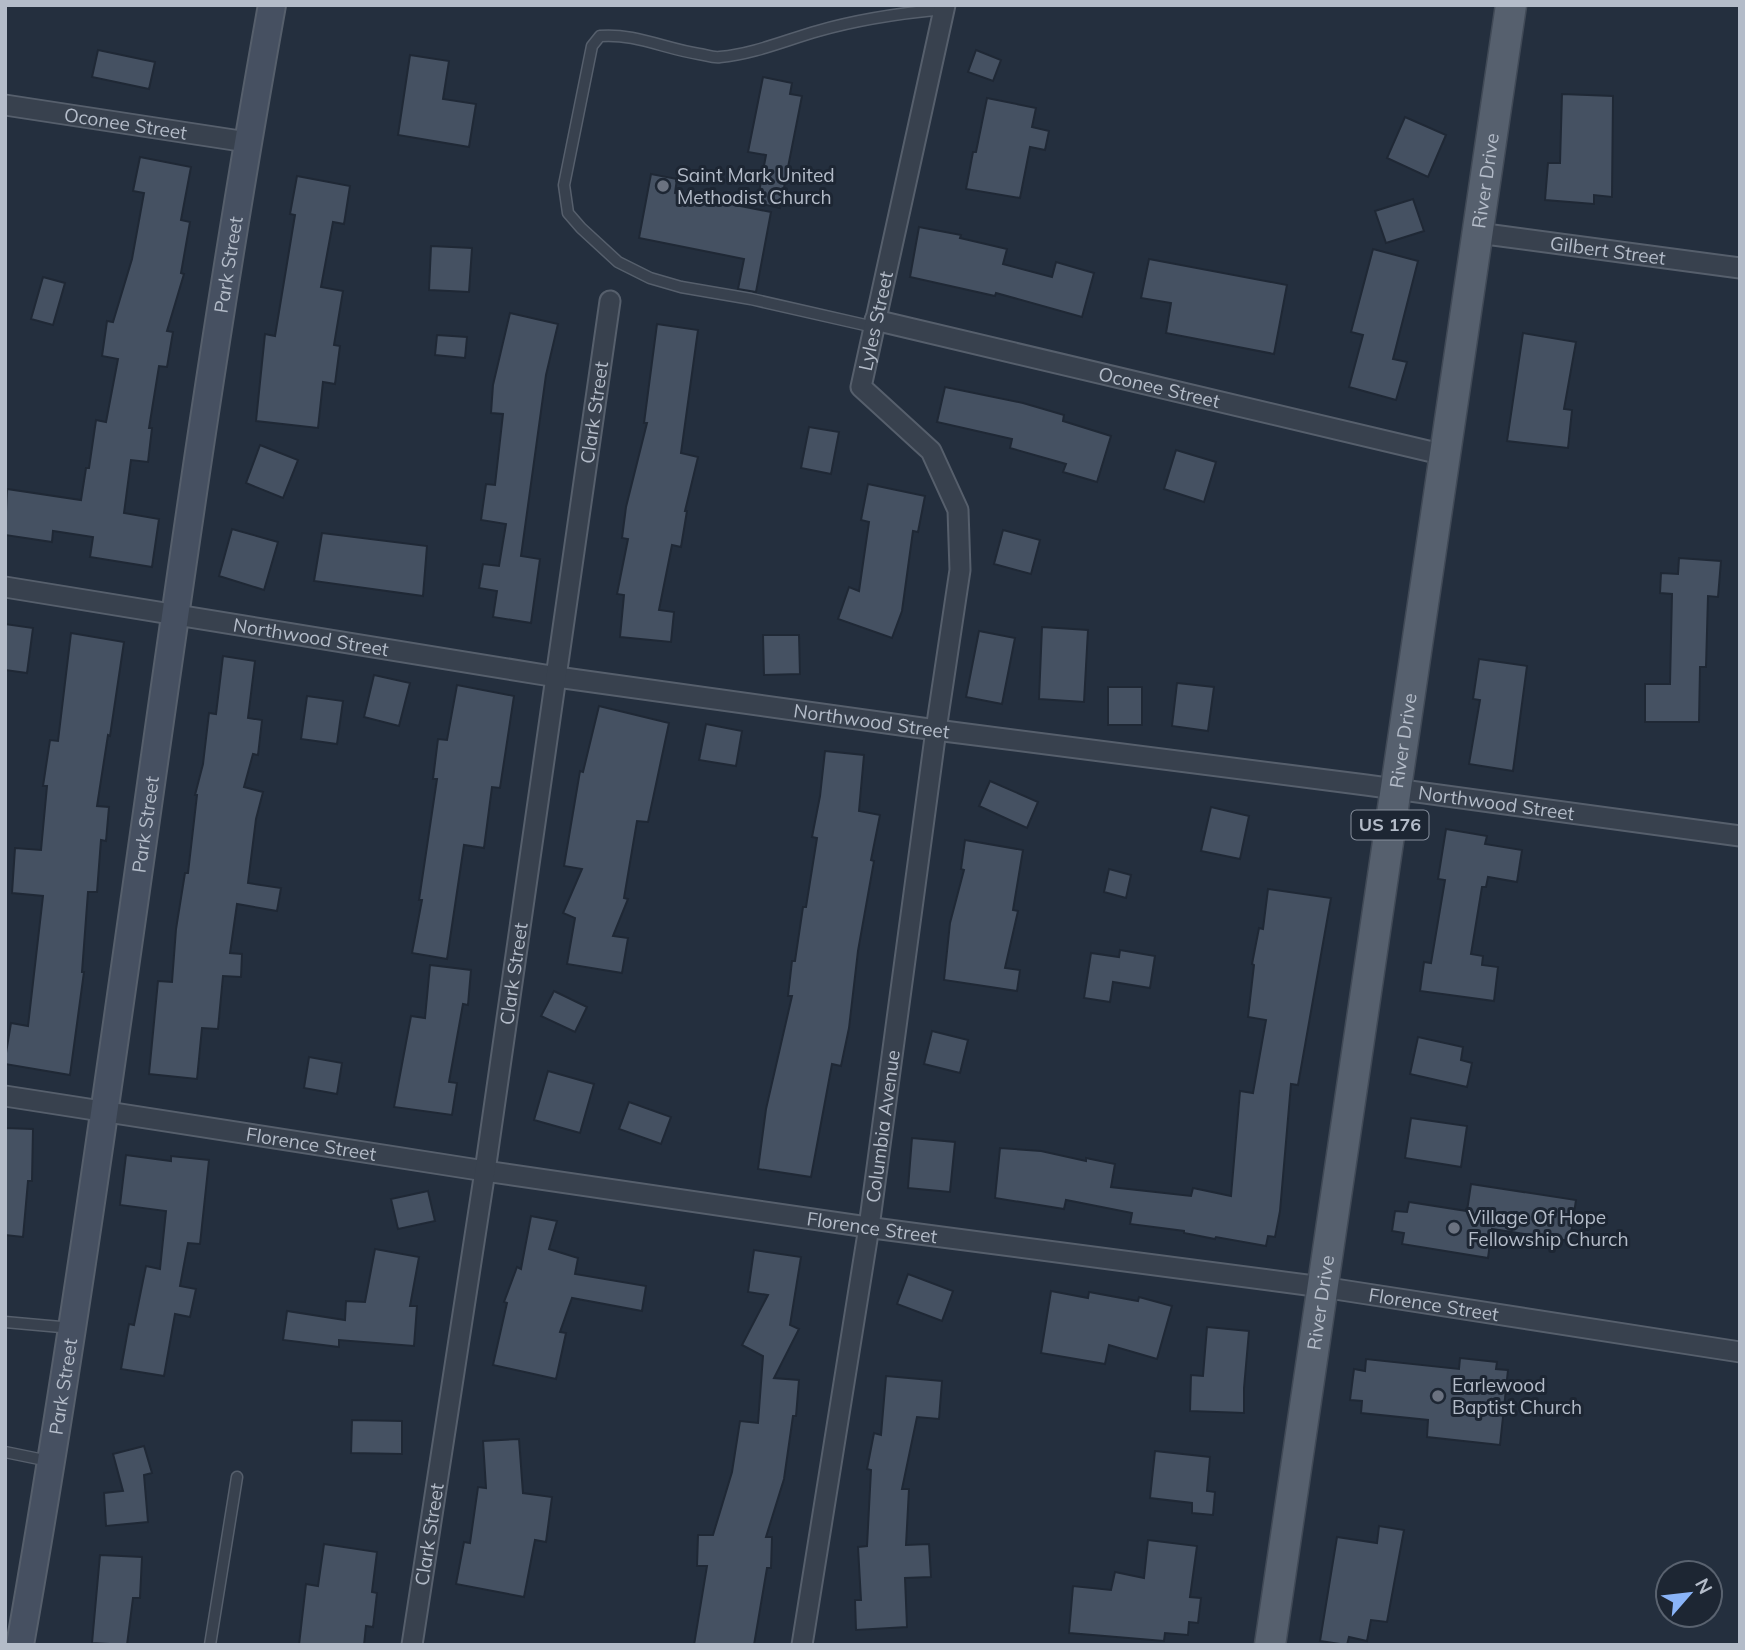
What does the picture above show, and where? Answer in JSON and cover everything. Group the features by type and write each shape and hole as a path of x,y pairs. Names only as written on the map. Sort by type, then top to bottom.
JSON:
{"main road":[{"name":"River Drive","path":"1270,1645 1511,5"}],"street":[{"name":"Park Street","path":"19,1645 52,1461 106,1111 176,614 247,142 272,5"},
{"name":"Lyles Street","path":"936,730 960,570 957,510 931,451 861,387 945,7"},
{"name":"Oconee Street","path":"5,105 247,142"},
{"name":"Gilbert Street","path":"1478,233 1740,268"},
{"name":"Clark Street","path":"412,1645 558,677 610,301"},
{"name":"Oconee Street","path":"875,323 1445,455"},
{"name":"Northwood Street","path":"5,587 558,677 936,730 1739,832"},
{"name":"Columbia Avenue","path":"802,1645 869,1227 936,730"},
{"name":"Florence Street","path":"5,1096 485,1171 869,1227 1322,1287 1740,1352"}],"lane":[{"path":"875,323 681,287 650,278 618,262 568,213 564,185 592,46 600,36 613,35 718,58 892,14 945,7"},
{"path":"5,1322 72,1328"},
{"path":"5,1452 52,1461"},
{"path":"210,1645 237,1477"}],"building":[{"path":"98,50 155,62 149,89 92,77"},
{"path":"976,50 1001,60 993,81 968,72"},
{"path":"410,55 449,61 443,99 476,104 469,147 398,135"},
{"path":"763,77 792,83 790,94 802,96 780,208 757,203 766,155 748,152"},
{"path":"1562,94 1613,96 1612,197 1594,195 1594,204 1545,200 1548,163 1560,163"},
{"path":"987,98 1036,108 1032,127 1049,131 1045,150 1030,147 1020,198 966,189"},
{"path":"1405,117 1446,135 1428,177 1387,158"},
{"path":"140,157 191,167 181,220 190,222 181,273 184,274 167,331 173,332 167,367 159,366 149,428 152,428 148,462 131,460 124,513 159,519 152,567 90,557 93,537 53,531 52,542 5,535 7,489 81,500 96,420 106,422 118,359 102,356 107,321 113,322 132,259 144,193 133,191"},
{"name":"Saint Mark United Methodist Church","path":"651,174 677,179 675,193 771,212 756,292 738,289 744,259 639,238"},
{"path":"297,176 350,186 344,224 333,222 321,287 343,291 334,345 340,346 335,384 323,382 318,428 256,421 265,334 275,336 295,215 290,214"},
{"path":"1413,199 1424,231 1386,243 1375,211"},
{"path":"919,227 961,235 960,238 1007,249 1003,264 1052,277 1056,262 1094,273 1082,317 996,293 995,296 910,277"},
{"path":"431,246 472,248 469,292 429,290"},
{"path":"1373,249 1418,261 1393,359 1407,362 1396,400 1349,387 1363,335 1351,332"},
{"path":"1149,259 1287,285 1274,354 1166,333 1171,303 1141,298"},
{"path":"43,277 65,283 53,325 31,319"},
{"path":"510,313 558,324 546,375 521,556 540,559 531,623 493,617 497,591 479,588 483,564 499,566 506,524 481,520 486,484 495,485 503,414 491,413 493,385"},
{"path":"657,324 698,330 681,453 698,457 685,511 681,547 672,545 659,610 674,612 671,642 620,637 624,595 617,594 628,539 622,538 626,507 647,423 644,423"},
{"path":"1523,333 1576,342 1564,409 1572,410 1568,448 1507,441"},
{"path":"437,335 467,337 465,358 435,355"},
{"path":"945,387 1023,403 1064,415 1063,421 1111,436 1097,482 1063,472 1066,464 1010,448 1012,439 937,422"},
{"path":"809,427 839,432 831,474 801,468"},
{"path":"260,445 298,460 283,498 246,483"},
{"path":"1176,450 1216,462 1204,502 1164,489"},
{"path":"868,484 925,496 918,532 913,531 902,611 892,638 838,619 849,587 859,591 869,522 861,520"},
{"path":"232,529 278,542 264,590 219,576"},
{"path":"1003,530 1040,540 1031,574 994,564"},
{"path":"322,533 427,546 423,596 314,581"},
{"path":"1679,558 1721,561 1718,597 1708,596 1706,667 1700,667 1699,722 1645,722 1645,684 1670,684 1672,594 1660,593 1661,573 1678,574"},
{"path":"5,624 33,628 27,673 5,670"},
{"path":"1042,627 1088,630 1084,702 1039,699"},
{"path":"979,631 1015,638 1002,704 966,697"},
{"path":"71,633 124,642 97,806 109,807 106,841 101,840 97,892 88,892 84,972 70,1075 5,1064 5,1059 11,1023 28,1026 43,896 12,893 15,848 41,850 47,786 43,786 50,740 58,741"},
{"path":"763,635 799,635 800,674 764,675"},
{"path":"223,656 255,661 248,718 262,720 258,755 253,754 244,787 263,792 256,819 248,883 281,888 277,911 237,904 230,953 242,954 241,977 223,976 218,1029 202,1028 197,1079 149,1074 158,981 172,982 176,929 185,873 188,873 195,795 203,764 209,713 216,714"},
{"path":"1479,659 1527,666 1513,771 1469,764 1480,700 1473,699"},
{"path":"374,675 410,683 399,726 364,717"},
{"path":"1177,683 1214,687 1208,731 1172,726"},
{"path":"457,685 514,696 500,788 492,787 484,848 464,845 447,959 412,953 422,900 419,900 437,779 433,779 438,739 447,740"},
{"path":"1108,687 1142,687 1142,725 1108,725"},
{"path":"307,696 343,701 337,744 301,739"},
{"path":"599,706 669,723 648,822 637,821 624,898 628,899 613,936 628,938 622,973 567,964 575,918 563,913 582,869 564,866 580,771 583,772"},
{"path":"706,724 742,731 736,766 699,760"},
{"path":"825,751 864,755 859,811 880,815 871,860 874,861 858,951 849,1028 841,1066 832,1064 811,1177 758,1169 766,1109 792,996 788,996 792,961 795,961 803,907 806,907 817,838 812,837"},
{"path":"990,781 1038,802 1027,828 979,806"},
{"path":"1211,807 1249,816 1240,859 1201,851"},
{"path":"1446,829 1487,836 1485,844 1522,850 1517,882 1488,877 1486,887 1482,887 1471,954 1483,956 1482,965 1498,967 1494,1001 1420,991 1424,962 1431,963 1445,880 1438,879"},
{"path":"965,840 1023,850 1013,910 1018,911 1005,968 1020,970 1017,991 944,980 950,923 964,870 961,869"},
{"path":"1109,869 1131,875 1126,898 1104,892"},
{"path":"1268,889 1331,898 1298,1085 1291,1084 1280,1211 1275,1237 1268,1236 1266,1246 1216,1237 1215,1239 1184,1231 1130,1224 1132,1213 1066,1200 1064,1209 995,1198 1000,1148 1041,1151 1115,1164 1111,1187 1191,1196 1193,1188 1231,1196 1240,1091 1253,1093 1266,1020 1248,1017 1252,964 1259,928 1263,929"},
{"path":"1120,950 1155,956 1150,988 1113,982 1110,1002 1084,998 1091,953 1119,957"},
{"path":"430,965 471,970 468,1005 463,1004 449,1082 457,1083 452,1115 394,1107 411,1016 425,1018"},
{"path":"554,991 587,1007 575,1032 541,1016"},
{"path":"932,1031 968,1040 960,1073 924,1064"},
{"path":"1418,1037 1463,1047 1461,1060 1472,1063 1467,1087 1410,1074"},
{"path":"309,1057 342,1063 337,1094 304,1088"},
{"path":"548,1071 594,1084 580,1133 534,1120"},
{"path":"629,1102 671,1117 661,1144 619,1129"},
{"path":"1411,1118 1467,1126 1461,1167 1405,1158"},
{"path":"5,1128 33,1129 32,1181 28,1181 23,1237 5,1235"},
{"path":"912,1138 955,1142 950,1192 908,1188"},
{"path":"126,1155 171,1161 171,1156 209,1160 200,1244 188,1243 180,1286 196,1289 190,1317 175,1314 164,1376 121,1369 129,1324 134,1325 146,1266 160,1269 166,1211 120,1205"},
{"path":"1471,1184 1576,1200 1570,1241 1492,1229 1488,1258 1402,1244 1404,1233 1392,1231 1395,1211 1407,1212 1409,1202 1467,1211"},
{"path":"428,1191 435,1221 398,1229 391,1199"},
{"path":"531,1216 557,1221 549,1249 578,1258 575,1274 646,1286 642,1311 572,1298 560,1332 566,1333 556,1379 493,1365 507,1303 504,1302 517,1267 521,1269"},
{"path":"375,1249 419,1257 410,1306 417,1306 414,1346 339,1340 339,1347 283,1340 287,1311 345,1320 346,1301 365,1302"},
{"path":"754,1250 801,1257 790,1325 799,1329 774,1378 799,1380 796,1416 793,1416 784,1479 766,1537 772,1537 771,1568 767,1568 754,1645 694,1645 707,1566 697,1566 698,1535 713,1535 732,1472 740,1421 758,1423 763,1356 742,1345 768,1295 748,1292"},
{"path":"908,1274 953,1291 942,1321 897,1304"},
{"path":"1051,1291 1088,1298 1089,1292 1138,1301 1139,1297 1172,1306 1157,1359 1109,1345 1105,1364 1041,1353"},
{"path":"1207,1327 1249,1331 1244,1413 1190,1411 1191,1375 1203,1376"},
{"path":"1460,1358 1497,1362 1496,1369 1508,1370 1500,1445 1427,1437 1428,1420 1361,1413 1362,1401 1350,1400 1354,1369 1365,1371 1366,1359 1459,1369"},
{"path":"886,1376 942,1381 939,1419 917,1417 902,1489 909,1489 906,1545 929,1544 931,1577 905,1578 907,1627 856,1630 855,1600 861,1600 858,1547 867,1546 871,1470 867,1469 874,1433 881,1435"},
{"path":"352,1420 402,1421 402,1454 351,1453"},
{"path":"519,1439 523,1493 552,1497 546,1542 535,1540 524,1597 456,1584 464,1542 470,1543 478,1487 486,1488 483,1441"},
{"path":"144,1446 152,1473 144,1475 148,1522 106,1526 104,1493 123,1491 113,1454"},
{"path":"1155,1451 1210,1457 1207,1491 1215,1492 1213,1515 1192,1513 1192,1503 1150,1498"},
{"path":"1379,1526 1404,1530 1387,1622 1371,1620 1367,1641 1349,1637 1347,1645 1320,1641 1337,1537 1377,1543"},
{"path":"1148,1540 1197,1546 1190,1597 1201,1598 1198,1623 1189,1622 1188,1635 1165,1633 1164,1641 1069,1633 1073,1586 1111,1590 1115,1572 1144,1578"},
{"path":"324,1544 377,1552 372,1592 377,1593 373,1627 366,1626 364,1645 299,1645 306,1584 318,1586"},
{"path":"100,1555 142,1557 140,1598 133,1598 127,1645 92,1643"}],"place":[{"name":"Saint Mark United Methodist Church","path":"663,186"},
{"name":"Village Of Hope Fellowship Church","path":"1454,1228"},
{"name":"Earlewood Baptist Church","path":"1438,1396"}]}
